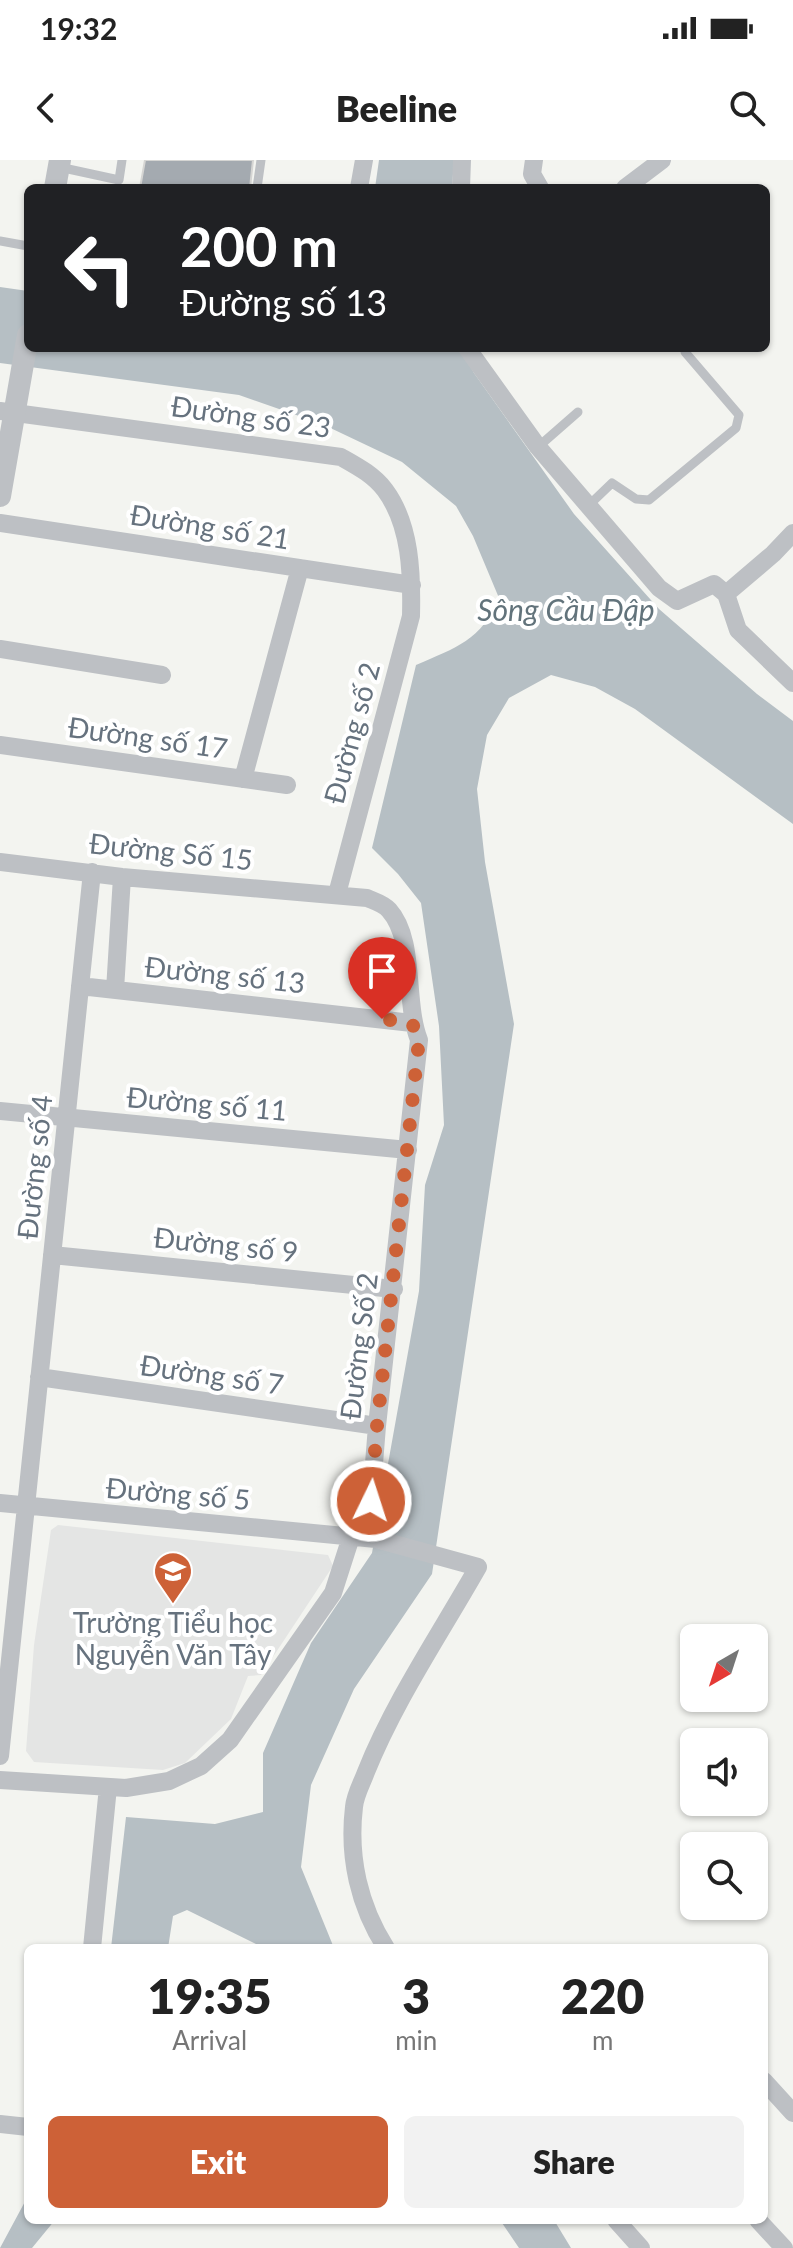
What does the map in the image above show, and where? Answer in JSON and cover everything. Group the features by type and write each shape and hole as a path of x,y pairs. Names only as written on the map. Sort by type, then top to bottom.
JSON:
{"street":[{"path":"360,184 364,160"},
{"path":"461,184 462,160"},
{"path":"534,160 532,174 538,184"},
{"path":"630,184 662,160"},
{"path":"0,496 7,411 20,377 25,352"},
{"path":"476,352 538,447 659,588 677,601 714,584 726,594 738,630 793,683"},
{"name":"Đường số 23","path":"7,411 341,457 365,471 385,489 402,527 412,585"},
{"name":"Đường số 21","path":"0,523 412,585"},
{"path":"726,594 793,533"},
{"name":"Đường số 17","path":"243,779 300,568"},
{"name":"Đường số 2","path":"337,894 411,616 412,585"},
{"path":"0,649 162,675"},
{"name":"Đường số 17","path":"0,745 287,785"},
{"name":"Đường Số 15","path":"0,862 122,877 337,894"},
{"name":"Đường số 4","path":"0,1756 92,872"},
{"path":"115,990 122,877"},
{"name":"Đường Số 2","path":"0,1780 117,1787 169,1781 201,1766 230,1740 333,1593 351,1537 371,1501 419,1040 412,1023 403,931 388,908 367,898 337,894"},
{"name":"Đường số 13","path":"80,986 412,1023"},
{"name":"Đường số 11","path":"0,1111 408,1150"},
{"name":"Đường số 9","path":"52,1255 394,1289"},
{"name":"Đường số 7","path":"39,1377 377,1426"},
{"name":"Đường số 5","path":"0,1503 376,1539 478,1567 379,1739 354,1804 353,1844 357,1888 383,1944"},
{"path":"93,1944 117,1787"},
{"path":"768,2085 793,2113"},
{"path":"0,2124 24,2127"},
{"path":"620,2224 641,2248"},
{"path":"762,2224 784,2248"}],"lane":[{"path":"58,172 118,184 122,160"},
{"path":"258,184 261,160"},
{"path":"0,241 24,245"},
{"path":"587,507 612,483 636,499 649,500 736,428 739,415 685,352"},
{"path":"538,447 578,412"}],"shaded area":[{"name":"Trường Tiểu học Nguyễn Văn Tây","path":"58,1525 328,1555 333,1566 261,1675 248,1676 231,1719 185,1763 163,1770 34,1762 26,1751 34,1645 51,1530"}],"water":[{"path":"379,160 454,160 452,184 376,184"},
{"name":"Sông Cầu Đập","path":"0,287 24,290 24,352 462,352 574,514 659,609 793,721 793,824 635,709 595,687 551,675 509,698 487,735 477,789 485,862 514,1024 432,1574 354,1689 311,1785 301,1867 332,1944 256,1944 187,1910 173,1916 169,1944 111,1944 126,1817 215,1824 263,1812 263,1753 311,1643 372,1553 419,1291 425,1185 444,1125 439,1026 421,903 372,848 416,665 455,647 476,633 499,598 473,536 456,506 402,462 322,424 239,395 0,363"},
{"path":"24,2203 24,2224 52,2224 32,2248 0,2248"},
{"path":"503,2224 556,2224 571,2248 519,2248"}],"building":[{"path":"145,160 253,160 250,184 141,184"}],"place":[{"name":"Trường Tiểu học Nguyễn Văn Tây","path":"173,1605"}],"route":[{"path":"371,1501 419,1040 412,1023 382,1019"}]}
